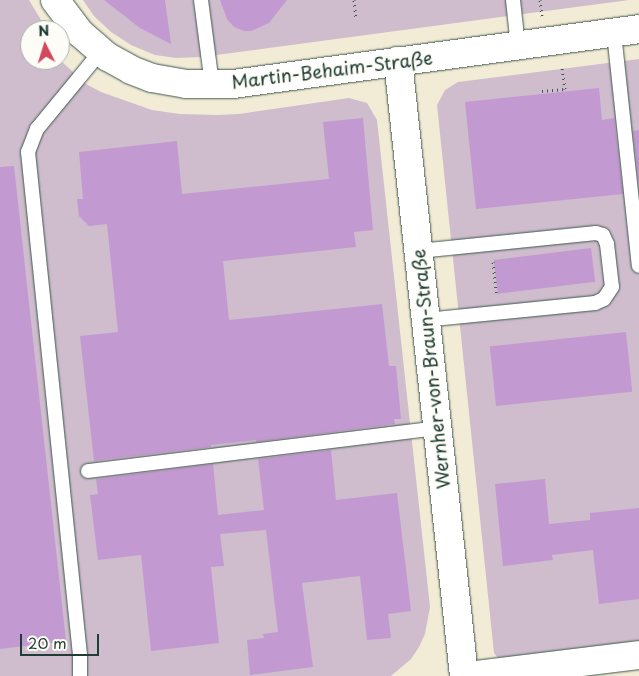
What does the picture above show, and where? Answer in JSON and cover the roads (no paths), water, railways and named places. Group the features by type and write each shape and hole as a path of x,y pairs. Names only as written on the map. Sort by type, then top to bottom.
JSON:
{"street":[{"name":"Martin-Behaim-Straße","path":"55,0 80,34 121,65 152,78 169,82 212,85 626,31"},
{"name":"Wernher-von-Braun-Straße","path":"398,62 466,676 639,656"}],"lane":[{"path":"201,0 212,85"},
{"path":"513,0 518,46"},
{"path":"626,31 639,266"},
{"path":"80,676 80,655 28,152 37,129 101,51"},
{"path":"419,251 596,233 603,235 607,244 612,287 604,299 595,303 426,320"},
{"path":"88,471 438,428"}]}
